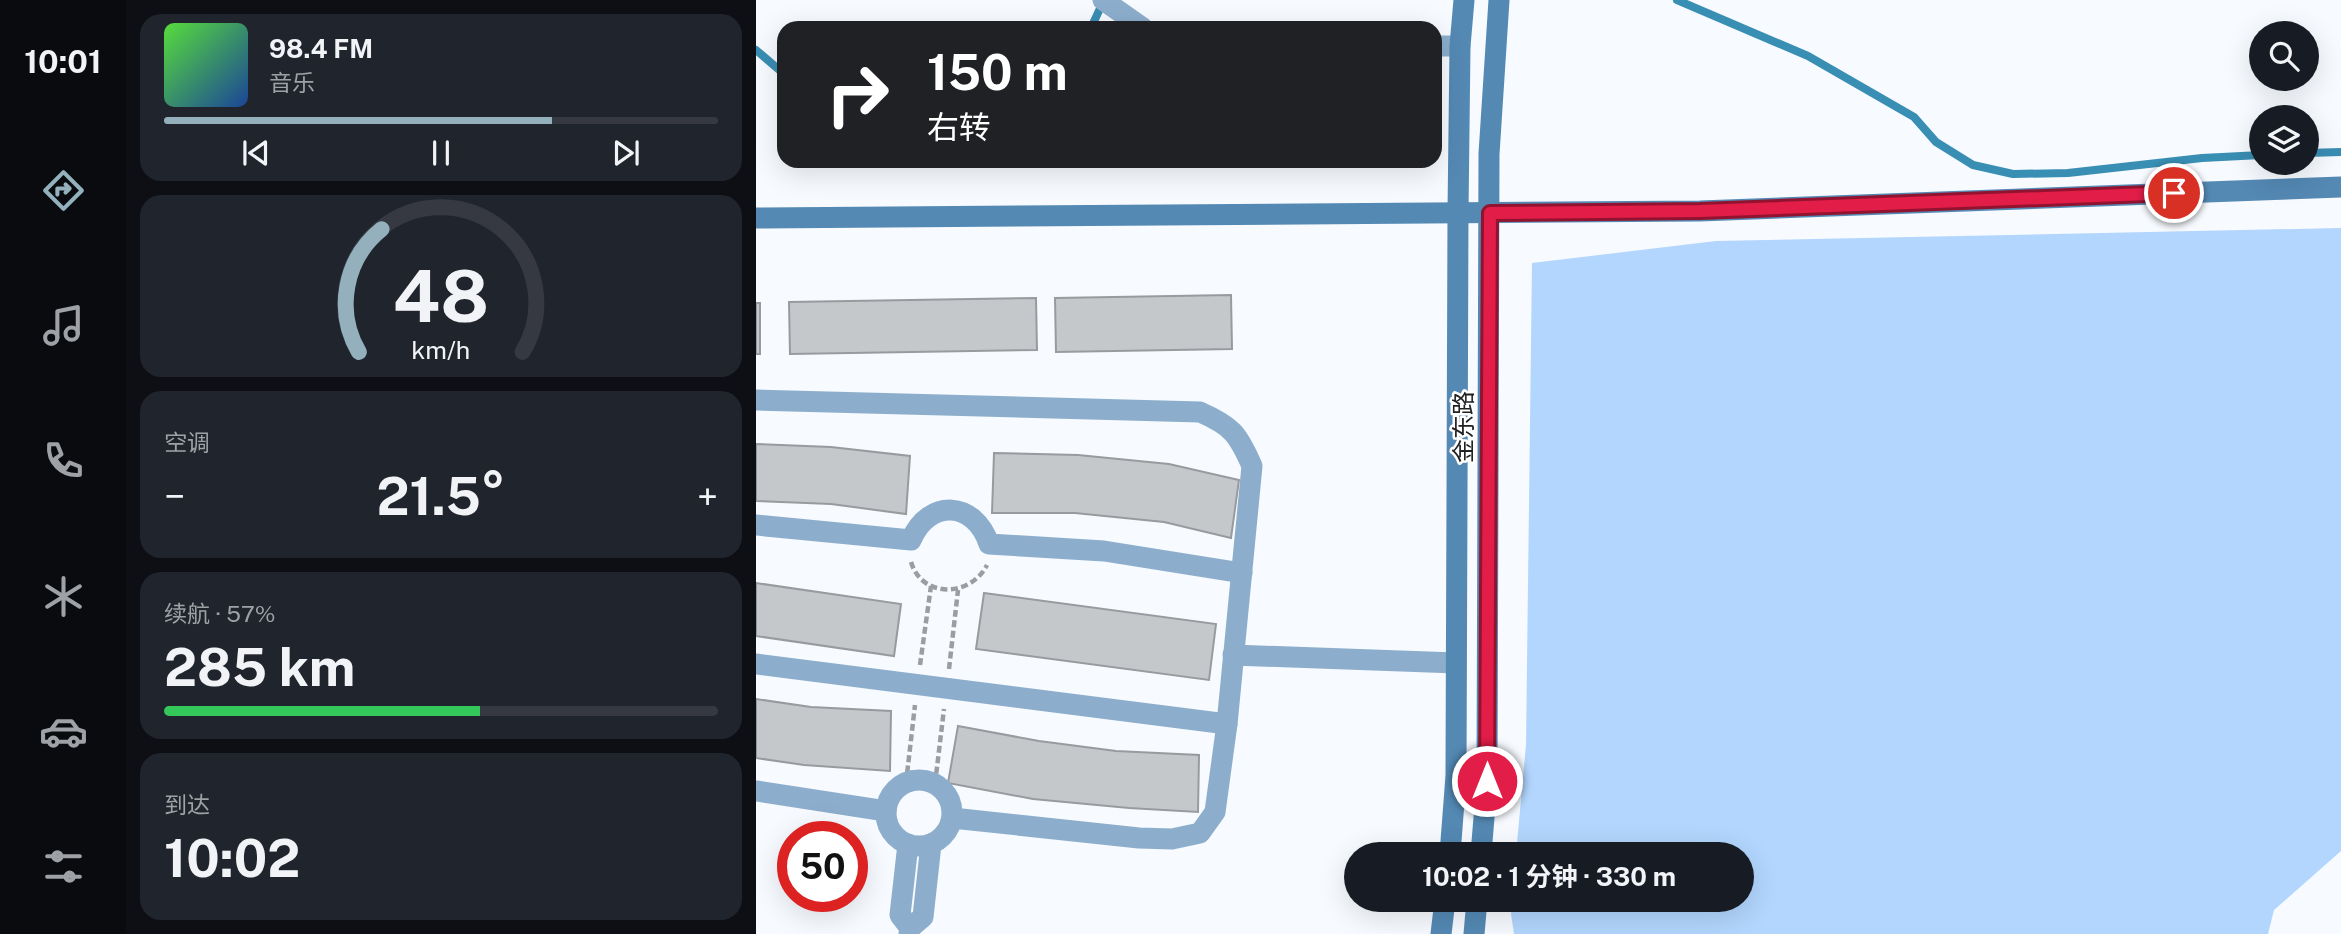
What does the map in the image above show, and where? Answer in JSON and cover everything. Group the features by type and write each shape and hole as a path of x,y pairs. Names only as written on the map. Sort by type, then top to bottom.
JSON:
{"main road":[{"name":"金东路","path":"1451,842 1456,776 1458,212 1460,46 1464,0"},
{"name":"金东路","path":"1482,842 1487,781 1489,153 1499,0"},
{"path":"756,218 1700,211 2341,187"},
{"path":"1441,934 1444,912"},
{"path":"1474,934 1476,912"}],"street":[{"path":"1103,0 1133,21"},
{"path":"1442,46 1460,46"},
{"path":"756,400 1200,412 1226,424 1242,444 1252,466 1227,724 1215,812 1200,833 1172,839 1139,838 952,818"},
{"path":"756,525 911,540 916,527 926,518 938,512 952,510 977,520 985,531 989,544 1104,551 1242,573"},
{"path":"1233,655 1456,663"},
{"path":"756,664 1227,724"},
{"path":"916,780 925,781 943,790 952,808 952,818 945,834 923,846 908,844 898,839 891,831 886,811 892,794 898,788 916,780"},
{"path":"756,791 886,811"},
{"path":"908,844 900,915 909,931 923,918 931,844"}],"path":[{"path":"911,540 909,553 912,566 920,578 931,586 944,590 958,590 979,578 990,556 989,544"}],"shaded area":[{"path":"2341,228 2341,851 2274,910 2268,934 1514,934 1511,912 1754,912 1754,842 1517,842 1526,745 1532,263 1716,241"}],"building":[{"path":"1231,295 1232,349 1056,352 1055,298"},
{"path":"1036,298 1037,350 790,354 789,302"},
{"path":"756,303 760,303 760,354 756,354"},
{"path":"756,444 831,447 910,456 906,514 831,504 756,501"},
{"path":"994,453 1078,455 1169,464 1239,480 1231,538 1164,522 1075,513 992,513"},
{"path":"756,583 901,604 894,656 756,636"},
{"path":"984,593 1216,624 1209,680 976,649"},
{"path":"756,699 811,707 891,711 890,771 804,765 756,758"},
{"path":"958,726 1039,741 1116,751 1199,755 1198,812 1033,799 948,783"}],"waterway":[{"path":"1677,0 1808,56 1914,117 1936,142 1973,165 2013,174 2068,173 2202,158 2249,156"},
{"path":"1094,21 1103,2"},
{"path":"756,50 777,68"},
{"path":"2319,153 2341,152"}],"route":[{"path":"1487,781 1490,213 1700,211 2174,193"}]}
